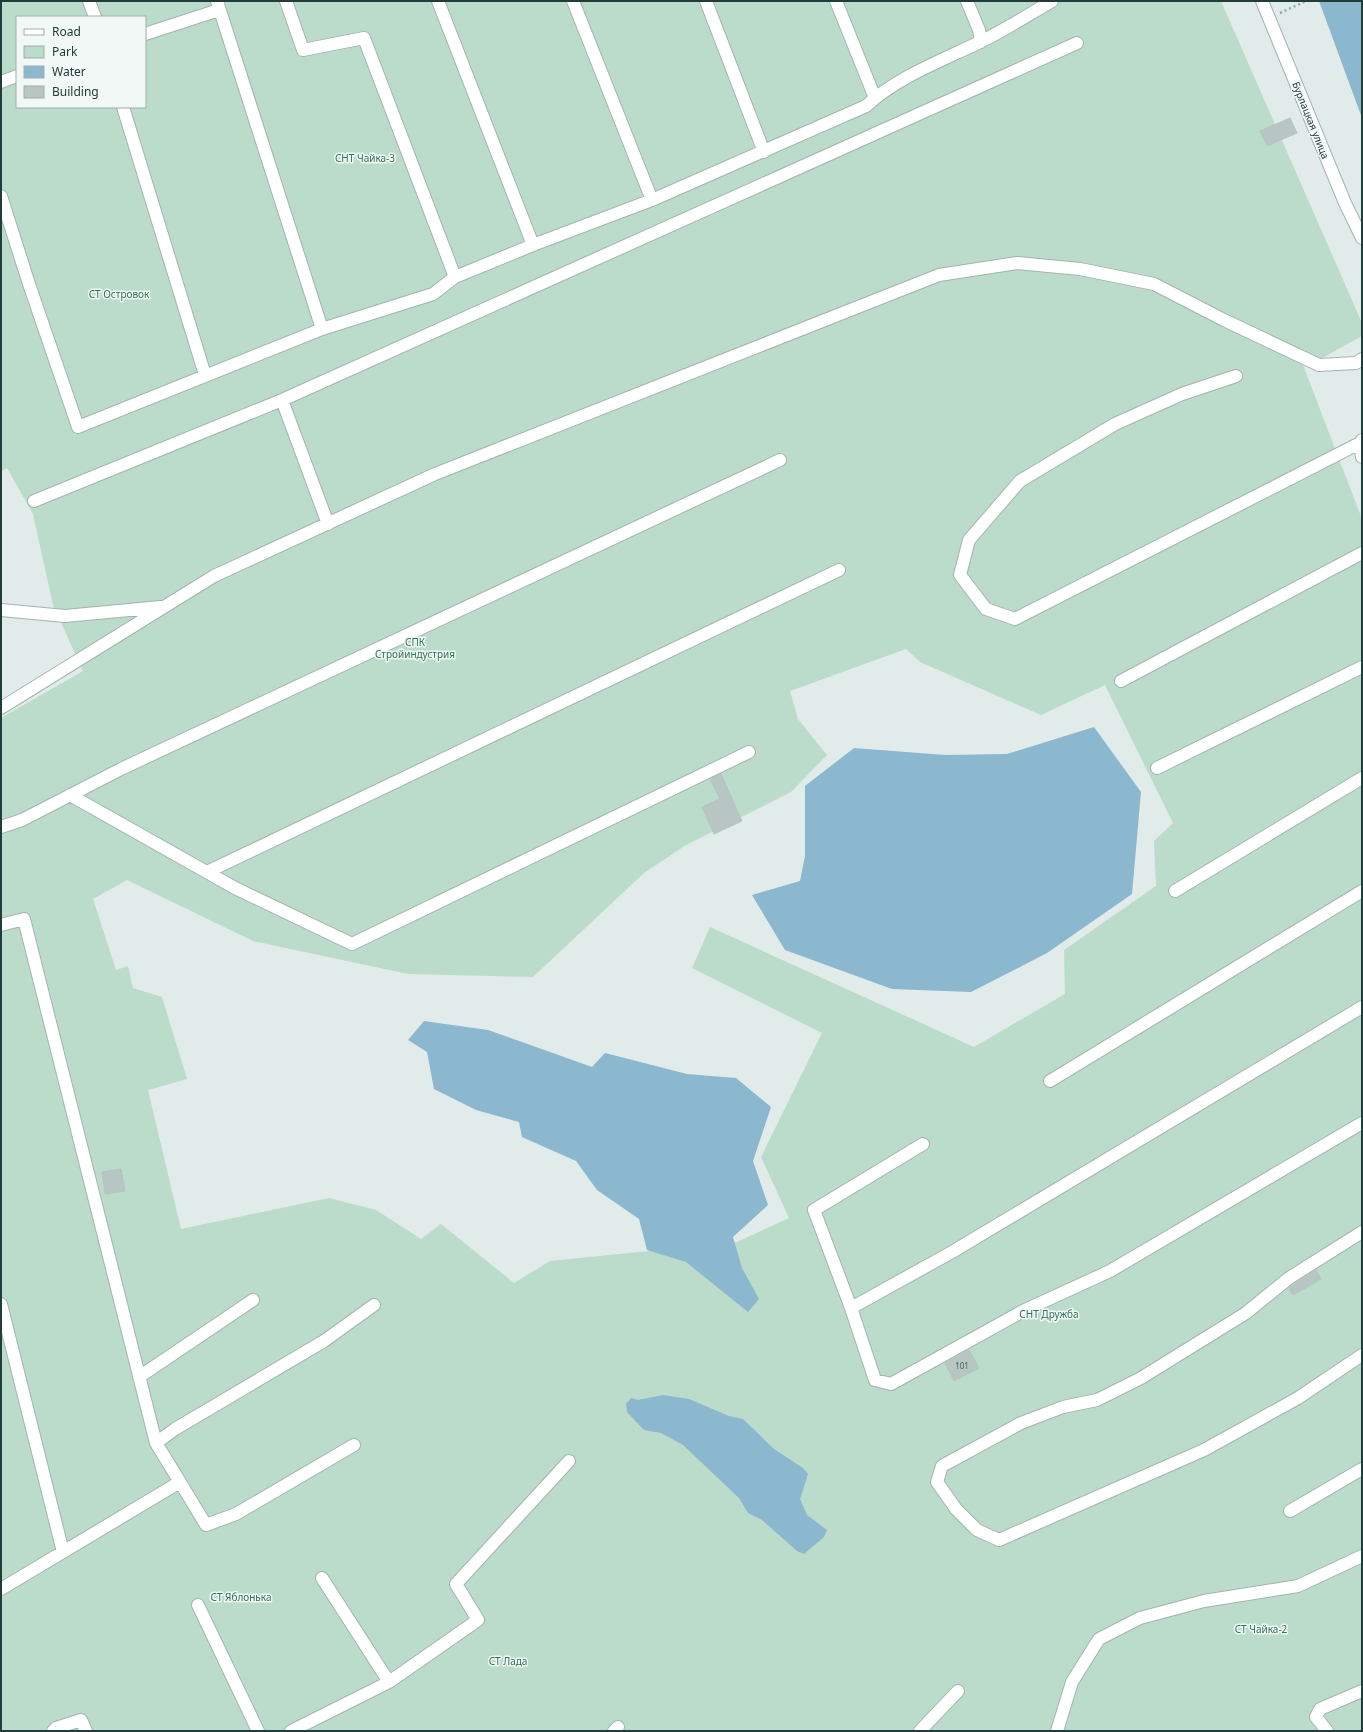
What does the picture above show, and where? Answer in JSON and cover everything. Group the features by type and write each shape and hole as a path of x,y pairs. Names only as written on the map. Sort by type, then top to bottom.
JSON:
{"street":[{"path":"89,1 94,16"},
{"path":"286,1 303,50 364,38 455,277"},
{"path":"438,1 533,245"},
{"path":"573,1 652,200"},
{"path":"706,1 764,152"},
{"path":"836,1 875,98"},
{"path":"967,1 979,30 981,42"},
{"path":"1,196 78,428 205,375 322,329 433,294 455,277 533,245 652,200 764,152 866,106 875,98 926,67 981,42 1052,1"},
{"name":"Бурлацкая улица","path":"1262,1 1345,203 1362,238"},
{"path":"146,34 218,5 322,329"},
{"path":"34,501 282,400 1077,43"},
{"path":"1,82 16,76"},
{"path":"123,108 205,375"},
{"path":"1,708 214,576 443,471 939,275 1017,263 1080,269 1154,284 1224,320 1319,364 1356,363 1362,359"},
{"path":"1236,376 1182,394 1115,424 1020,481 969,540 960,575 986,609 1014,619 1361,441 1362,457"},
{"path":"282,400 328,524"},
{"path":"1,827 22,820 121,770 780,460"},
{"path":"1121,681 1362,553"},
{"path":"207,872 839,570"},
{"path":"1,610 66,616 164,607"},
{"path":"1157,768 1362,667"},
{"path":"70,796 235,888 352,944 749,752"},
{"path":"1175,891 1362,778"},
{"path":"1050,1081 1362,891"},
{"path":"1,925 24,919 156,1443 206,1525 236,1514 354,1446"},
{"path":"851,1308 952,1252 1362,1007"},
{"path":"923,1144 814,1210 851,1308 875,1380 891,1384 1024,1310 1110,1271 1362,1122"},
{"path":"1362,1232 1334,1248 1289,1278 1246,1313 1141,1378 1097,1400 1063,1407 1021,1423 942,1466 937,1482 956,1509 977,1530 998,1540 1204,1450 1298,1398 1362,1355"},
{"path":"139,1377 253,1300"},
{"path":"1,1304 63,1552"},
{"path":"156,1443 175,1429 324,1341 374,1305"},
{"path":"291,1731 389,1682 478,1620 456,1584 569,1461"},
{"path":"1290,1511 1362,1469"},
{"path":"1,1589 180,1482"},
{"path":"1057,1731 1072,1682 1099,1639 1140,1618 1204,1601 1298,1586 1362,1556"},
{"path":"322,1578 389,1682"},
{"path":"198,1605 258,1731"},
{"path":"920,1731 958,1691"},
{"path":"1327,1731 1316,1717 1320,1709 1362,1691"},
{"path":"53,1731 56,1728 81,1720 86,1731"}],"path":[{"path":"1269,18 1306,1"}],"green space":[{"path":"1,1 1221,1 1362,323 1362,336 1324,357 1303,365 1362,519 1362,1731 1,1731 1,718 83,671 53,605 33,514 7,468 1,471","holes":["906,649 920,662 1041,715 1105,685 1173,823 1154,841 1156,886 1064,950 1065,994 974,1047 710,927 692,968 822,1033 761,1157 789,1218 737,1242 550,1261 514,1283 441,1224 421,1239 376,1210 329,1198 181,1229 148,1090 187,1079 162,997 133,988 128,966 116,970 93,899 127,880 253,941 408,974 533,977 644,873 686,845 791,792 827,755 798,719 790,691"]}],"water":[{"path":"1319,1 1362,1 1362,118"},
{"path":"1094,727 1141,792 1132,894 1047,953 971,992 892,989 785,950 752,895 800,881 805,856 805,786 854,748 945,755 1007,754"},
{"path":"424,1021 488,1030 592,1067 605,1053 687,1074 736,1078 771,1107 753,1161 768,1205 733,1237 742,1268 759,1299 748,1312 686,1262 647,1250 639,1219 597,1190 576,1161 522,1137 519,1122 476,1110 434,1089 427,1052 408,1040"},
{"path":"663,1395 689,1399 729,1416 743,1419 774,1449 803,1468 808,1474 800,1499 807,1515 827,1530 824,1537 804,1554 797,1551 762,1520 748,1513 739,1498 683,1445 661,1433 644,1430 627,1412 626,1404 631,1398 638,1400"}],"building":[{"path":"1290,118 1297,133 1267,146 1260,131"},
{"path":"721,774 742,821 714,834 702,807 720,799 710,779"},
{"path":"121,1169 125,1191 105,1194 102,1172"},
{"path":"1316,1270 1321,1279 1293,1295 1289,1288"},
{"path":"969,1350 979,1368 954,1381 945,1363"}],"park label":[{"name":"СНТ Чайка-3","path":"365,158"},
{"name":"СТ Островок","path":"119,294"},
{"name":"СПК Стройиндустрия","path":"415,648"},
{"name":"СНТ Дружба","path":"1049,1314"},
{"name":"СТ Яблонька","path":"241,1597"},
{"name":"СТ Чайка-2","path":"1261,1629"},
{"name":"СТ Лада","path":"508,1661"}]}
